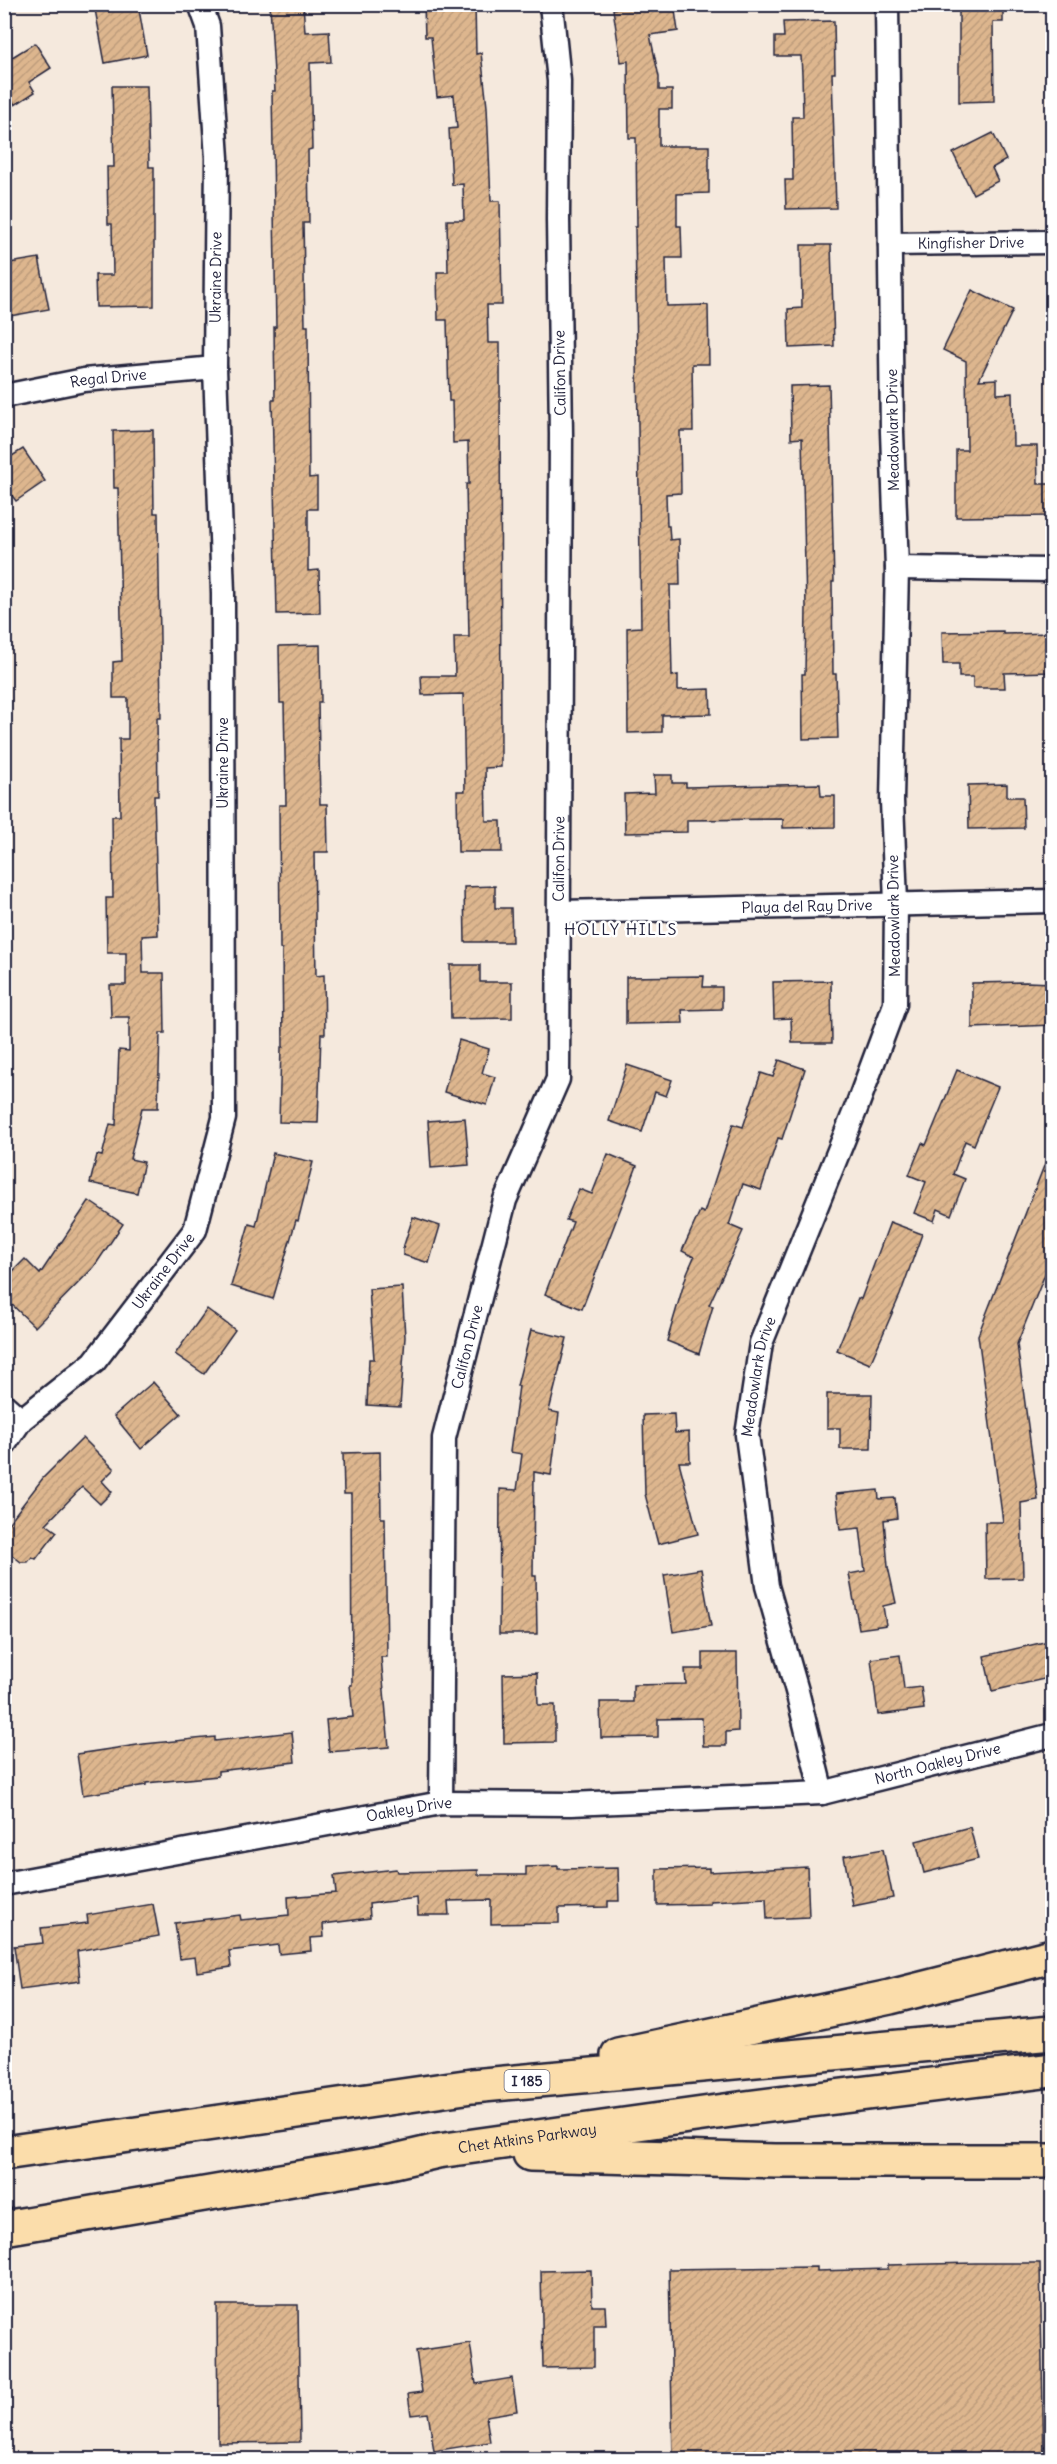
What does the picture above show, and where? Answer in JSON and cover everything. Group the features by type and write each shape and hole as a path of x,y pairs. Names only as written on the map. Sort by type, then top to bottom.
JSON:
{"highway":[{"path":"472,2086 890,1997 1053,1956"},
{"name":"I 185","path":"4,2153 472,2086 1053,2033"},
{"name":"Chet Atkins Parkway","path":"4,2228 374,2165 438,2151 746,2108 1053,2070"},
{"path":"438,2151 776,2161 1053,2161"}],"street":[{"name":"Ukraine Drive","path":"4,1445 13,1412 94,1362 195,1230 224,1118 223,593 215,368 217,158 208,26 200,4"},
{"name":"Califon Drive","path":"441,1803 444,1438 505,1200 558,1079 561,912 559,81 551,4"},
{"name":"Meadowlark Drive","path":"822,1792 797,1691 766,1586 747,1435 761,1342 857,1106 895,1004 896,903 892,801 897,568 892,432 887,4"},
{"name":"Kingfisher Drive","path":"890,244 1053,242"},
{"name":"Regal Drive","path":"4,396 84,380 215,368"},
{"path":"897,568 1053,570"},
{"name":"Playa del Ray Drive","path":"561,912 1053,901"},
{"name":"North Oakley Drive","path":"822,1792 1053,1735"},
{"name":"Oakley Drive","path":"4,1884 441,1803 571,1803 822,1792"}],"building":[{"path":"94,4 138,4 147,55 105,63"},
{"path":"270,4 303,4 305,32 329,31 331,62 310,63 312,149 308,150 309,223 303,223 305,326 308,326 309,478 317,477 317,509 308,509 308,571 319,570 320,613 277,614 272,400 275,400 274,327 276,327 272,91 275,91"},
{"path":"424,4 475,4 476,54 481,53 487,107 491,201 500,201 502,305 487,305 488,343 500,343 501,767 485,768 486,821 501,821 502,852 458,852 457,791 465,791 463,694 422,695 421,676 455,676 454,637 469,637 466,484 469,484 468,442 453,443 452,401 449,401 447,320 438,320 437,272 448,272 447,220 464,220 463,184 452,185 449,129 457,128 454,95 437,97 431,37 425,37"},
{"path":"638,4 674,4 678,31 650,35 659,77 659,90 672,90 672,109 659,109 659,146 709,146 709,193 677,194 677,226 681,226 682,258 666,258 667,306 708,305 709,364 692,364 693,431 680,431 681,493 666,494 670,540 679,539 680,585 670,585 672,676 678,675 678,690 710,689 711,714 662,715 662,732 628,733 627,628 641,627 635,227 637,227 636,138 629,138 628,61 621,62 613,9"},
{"path":"959,4 1003,4 1003,22 993,22 994,101 959,102"},
{"path":"834,21 835,73 832,73 836,208 786,209 785,180 793,180 792,117 803,117 801,56 775,56 775,37 784,37 783,22"},
{"path":"35,43 51,68 29,82 35,92 15,105 4,88 4,62"},
{"path":"112,86 147,86 149,167 154,167 154,306 96,307 95,275 113,275 112,224 108,224 107,167 114,167"},
{"path":"993,133 1006,160 992,168 998,181 973,194 953,153"},
{"path":"801,245 831,245 834,346 789,348 788,309 802,308"},
{"path":"39,258 49,309 4,317 4,264"},
{"path":"972,290 1013,310 979,380 997,379 997,394 1012,393 1013,446 1037,446 1038,484 1053,484 1053,516 956,517 956,450 967,450 966,361 943,350"},
{"path":"829,385 834,582 832,582 833,674 836,674 838,738 803,739 802,674 805,674 806,607 802,438 791,439 790,386"},
{"path":"153,430 154,513 158,513 161,718 157,718 158,796 154,796 158,935 142,936 143,973 164,973 165,1033 160,1033 158,1108 142,1108 130,1159 144,1162 137,1193 90,1183 97,1155 102,1156 110,1124 116,1125 119,1050 129,1051 129,1017 111,1017 110,985 126,985 126,953 107,953 106,898 113,898 112,816 120,816 119,739 128,739 128,698 113,698 113,662 122,661 118,488 114,488 113,431"},
{"path":"23,449 45,481 16,501 4,485 4,461"},
{"path":"1003,631 1003,634 1053,633 1053,672 1004,673 1005,688 973,688 973,677 959,677 959,664 943,664 942,632"},
{"path":"320,645 321,702 318,702 320,804 327,804 328,852 314,852 316,976 324,975 325,1034 321,1034 318,1123 279,1122 281,1047 283,1047 279,805 286,805 284,703 280,703 279,646"},
{"path":"654,775 672,775 672,783 686,783 686,787 820,784 821,796 835,796 835,827 783,828 783,819 687,820 687,832 625,833 624,794 655,793"},
{"path":"1007,784 1007,797 1023,797 1024,828 969,829 968,785"},
{"path":"495,886 495,908 511,908 512,942 465,942 464,887"},
{"path":"450,965 480,965 480,982 512,982 512,1018 451,1019"},
{"path":"704,976 703,987 722,987 722,1009 682,1010 683,1023 626,1024 626,977"},
{"path":"831,981 832,1043 792,1043 791,1018 774,1019 773,982"},
{"path":"972,983 1053,983 1053,1025 972,1028"},
{"path":"459,1040 489,1049 482,1073 495,1077 487,1105 444,1092"},
{"path":"779,1060 805,1069 782,1139 778,1138 761,1190 743,1184 729,1225 743,1231 709,1305 713,1306 699,1354 667,1341 694,1257 682,1251 700,1211 704,1213 733,1124 743,1127 761,1073 773,1077"},
{"path":"627,1065 672,1080 666,1096 655,1092 642,1132 609,1121"},
{"path":"957,1070 998,1087 974,1145 965,1141 953,1174 965,1179 951,1215 938,1209 934,1221 914,1213 926,1182 909,1175 922,1143 926,1145"},
{"path":"465,1118 469,1165 431,1168 428,1121"},
{"path":"1051,1148 1053,1254 1017,1344 1038,1500 1021,1503 1023,1578 986,1579 985,1522 1003,1522 978,1335"},
{"path":"273,1153 313,1162 298,1221 296,1220 273,1299 231,1286 249,1224 256,1226"},
{"path":"608,1154 637,1166 582,1309 545,1294 573,1222 566,1220 579,1189 592,1194"},
{"path":"89,1201 123,1224 94,1267 35,1327 4,1297 4,1280 25,1259 40,1274"},
{"path":"413,1217 440,1226 429,1263 403,1255"},
{"path":"890,1222 922,1234 900,1295 870,1364 837,1350 858,1298 861,1299"},
{"path":"402,1287 405,1337 400,1407 367,1405 369,1359 374,1359 369,1289"},
{"path":"207,1309 235,1330 204,1374 175,1354"},
{"path":"531,1330 567,1338 549,1411 559,1413 551,1475 534,1472 533,1576 536,1576 537,1634 499,1634 500,1489 517,1490 522,1454 510,1452 519,1386 517,1386"},
{"path":"153,1382 181,1414 141,1449 114,1416"},
{"path":"827,1394 872,1394 871,1449 840,1449 840,1428 827,1428"},
{"path":"674,1414 675,1433 689,1432 690,1462 679,1462 698,1534 658,1544 645,1494 643,1415"},
{"path":"83,1438 114,1469 102,1481 112,1492 100,1504 82,1487 46,1524 57,1532 36,1559 32,1557 28,1562 21,1562 4,1549 4,1529 43,1478"},
{"path":"380,1452 381,1518 385,1518 387,1657 381,1657 389,1747 329,1752 326,1720 353,1717 350,1685 352,1685 351,1494 344,1494 343,1453"},
{"path":"878,1490 879,1499 895,1498 897,1518 884,1520 888,1567 896,1603 883,1606 886,1625 859,1629 849,1574 865,1571 860,1528 840,1530 836,1494"},
{"path":"701,1569 711,1626 673,1632 664,1575"},
{"path":"1053,1640 1053,1677 992,1691 984,1656"},
{"path":"703,1653 737,1653 738,1731 726,1732 726,1746 703,1746 702,1718 658,1719 658,1737 601,1738 600,1702 633,1702 633,1685 686,1684 685,1669 703,1669"},
{"path":"900,1655 904,1689 921,1687 924,1709 878,1715 871,1659"},
{"path":"537,1673 538,1705 555,1705 555,1742 504,1743 503,1674"},
{"path":"292,1732 295,1762 218,1771 218,1776 146,1783 146,1785 83,1795 77,1754 144,1744 215,1737 215,1741"},
{"path":"970,1827 978,1859 924,1873 916,1841"},
{"path":"883,1849 893,1898 853,1906 844,1856"},
{"path":"558,1866 558,1869 618,1868 619,1901 608,1901 608,1907 559,1908 559,1923 491,1924 491,1900 448,1901 449,1915 418,1915 417,1898 369,1904 370,1918 323,1924 324,1937 310,1938 311,1951 279,1954 278,1945 229,1951 231,1967 197,1972 195,1957 180,1959 175,1923 240,1915 241,1920 289,1915 288,1897 336,1893 334,1876 396,1869 397,1872 478,1870 478,1875 526,1875 526,1867"},
{"path":"807,1867 809,1917 767,1919 766,1898 710,1901 710,1904 657,1905 657,1869 709,1868 709,1872"},
{"path":"153,1904 159,1936 77,1951 80,1981 20,1989 14,1946 43,1943 41,1928 88,1923 87,1915"},
{"path":"1040,2263 1044,2460 673,2460 669,2269 817,2267 817,2271 888,2269 888,2265"},
{"path":"591,2270 592,2306 605,2306 606,2325 594,2325 594,2367 543,2368 541,2271"},
{"path":"217,2305 298,2305 300,2442 218,2443"},
{"path":"470,2343 476,2384 512,2378 517,2411 486,2416 490,2442 434,2451 428,2413 411,2415 408,2394 422,2392 416,2351"}],"district":[{"name":"HOLLY HILLS","path":"621,929"}]}
